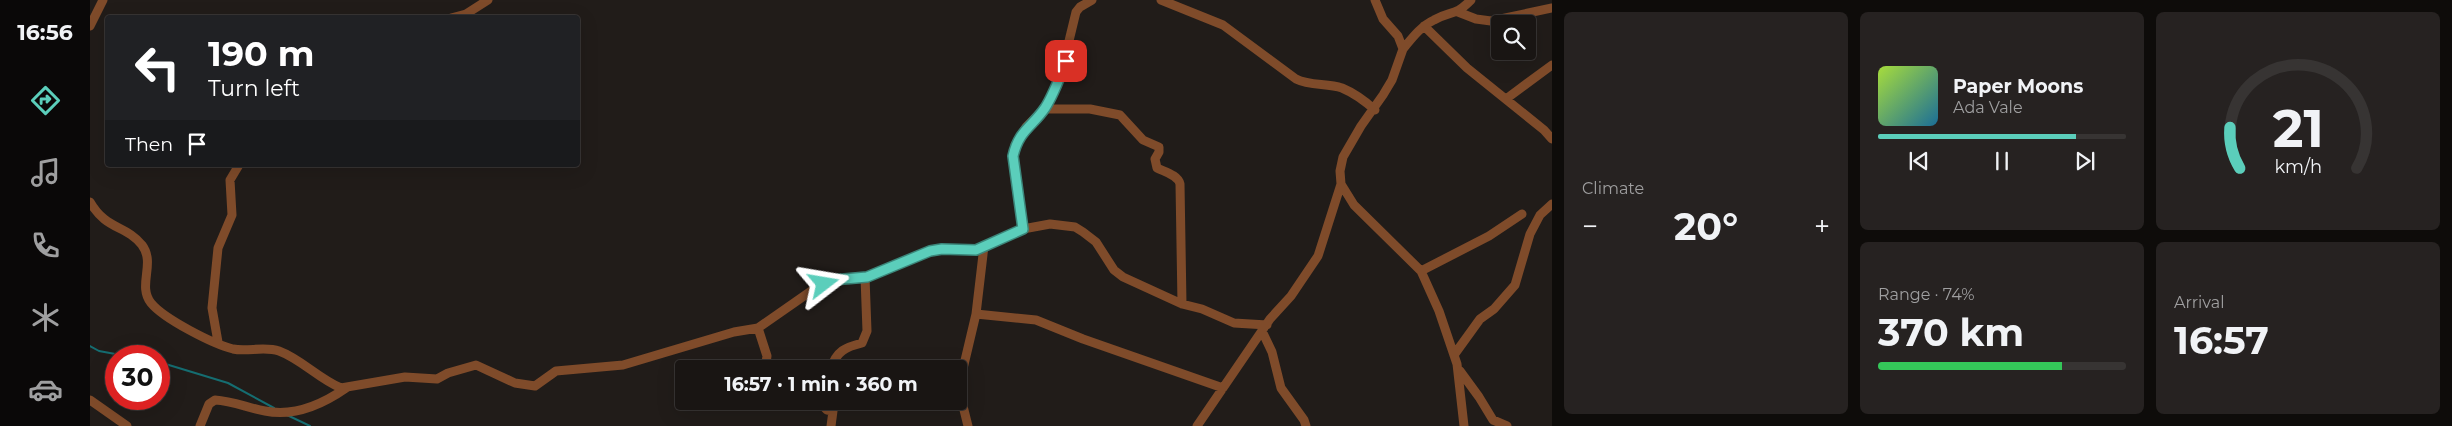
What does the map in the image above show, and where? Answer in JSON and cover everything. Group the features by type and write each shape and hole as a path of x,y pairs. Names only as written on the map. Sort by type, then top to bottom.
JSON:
{"street":[{"path":"90,26 103,0"},
{"path":"462,15 488,0"},
{"path":"1023,229 1013,156 1015,145 1026,127 1044,109 1066,61 1076,12 1080,7 1092,0"},
{"path":"1161,0 1223,25 1296,79 1305,83 1341,88 1365,102 1374,110"},
{"path":"1376,0 1383,19 1393,28 1403,49"},
{"path":"1196,426 1264,328 1291,296 1318,256 1341,184 1340,171 1343,157 1392,80 1403,49 1424,26 1435,19 1458,12 1471,0"},
{"path":"1458,12 1476,19 1491,21 1552,8"},
{"path":"1424,26 1467,68 1544,130 1552,139"},
{"path":"1506,99 1552,66"},
{"path":"1044,109 1090,109 1120,115 1143,140 1159,147 1159,152 1155,159 1157,168 1171,174 1179,180 1180,184 1182,304"},
{"path":"218,342 212,308 218,248 232,215 230,180 238,167"},
{"path":"1341,184 1354,205 1421,271 1458,369 1464,426"},
{"path":"90,202 106,223 134,237 147,254 148,271 144,288 146,296 172,322 232,348 281,352 334,385 346,388"},
{"path":"1454,355 1480,319 1494,309 1515,285 1530,234 1540,216 1552,204"},
{"path":"1421,271 1489,236 1522,214"},
{"path":"200,426 210,404 215,400 266,412 283,413 323,403 346,388 405,377 437,379 448,373 476,365 515,383 535,386 556,371 623,365 734,332 758,328 814,289 833,280 865,277 930,251 942,249 976,250 1023,229 1050,224 1075,227 1096,242 1114,270 1123,277 1182,304 1202,309 1234,323 1264,328"},
{"path":"968,426 961,398 962,373 976,314 984,246"},
{"path":"835,360 838,354 845,348 862,343 865,339 867,332 865,277"},
{"path":"976,314 1036,320 1083,339 1224,388"},
{"path":"758,328 767,356 766,360"},
{"path":"1264,328 1281,388 1304,420 1306,426"},
{"path":"1458,369 1493,420 1507,426"},
{"path":"90,400 127,426"},
{"path":"828,410 834,411 832,426"}],"waterway":[{"path":"90,346 105,352"},
{"path":"170,365 228,383 274,408"},
{"path":"287,415 310,426"}],"route":[{"path":"824,284 833,280 867,277 922,256 930,251 942,249 976,250 1023,229 1013,156 1015,145 1026,127 1044,109 1060,78 1066,61"}]}
